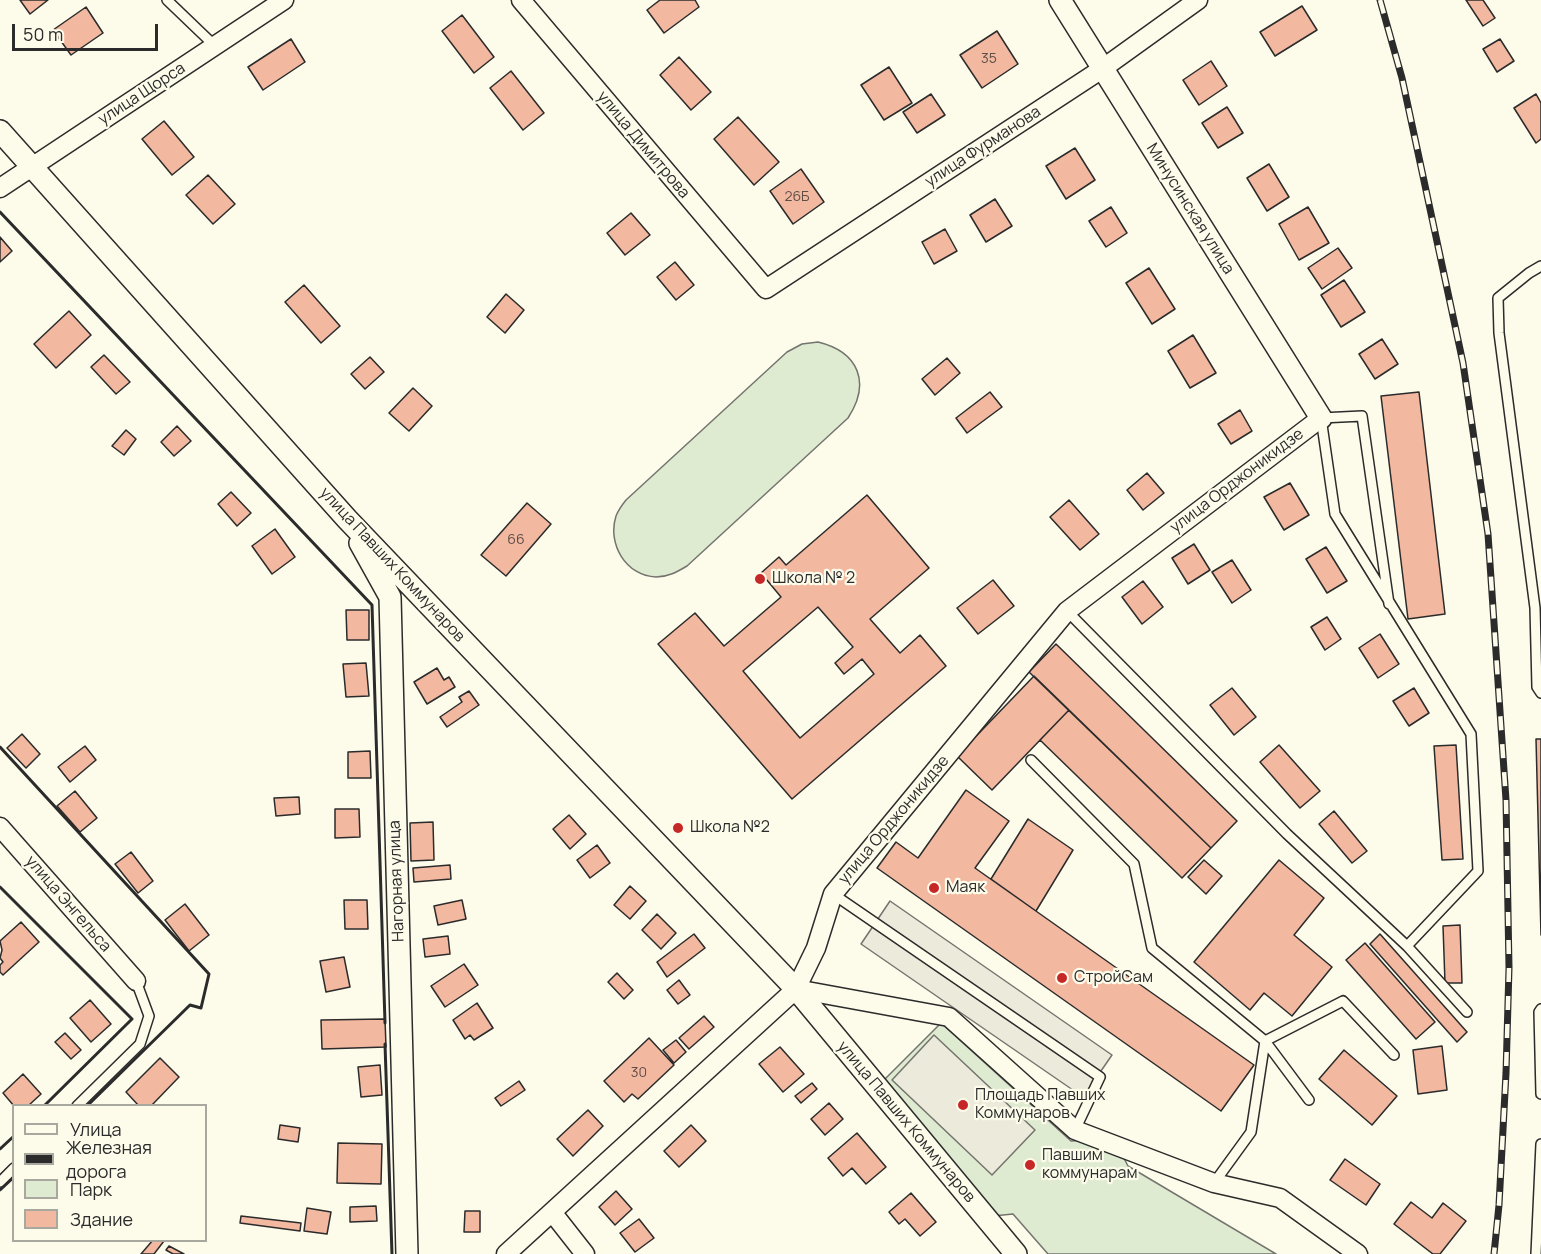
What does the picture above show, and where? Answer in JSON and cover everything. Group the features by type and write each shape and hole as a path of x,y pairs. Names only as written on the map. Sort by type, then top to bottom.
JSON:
{"street":[{"name":"улица Щорса","path":"0,188 284,0"},
{"name":"улица Димитрова","path":"521,0 765,289"},
{"name":"Минусинская улица","path":"1060,0 1321,418"},
{"name":"улица Фурманова","path":"765,289 1102,69 1198,0"},
{"name":"улица Павших Коммунаров","path":"0,130 347,519 796,989 1016,1254"},
{"name":"улица Орджоникидзе","path":"506,1254 796,989 816,948 833,894 1067,611 1321,418"},
{"name":"Нагорная улица","path":"347,519 390,597 407,1254"},
{"name":"улица Энгельса","path":"0,826 136,981"},
{"path":"796,989 948,1017 1075,1130 1214,1183 1280,1198 1358,1254"},
{"path":"552,1212 585,1254"}],"lane":[{"path":"167,0 216,47"},
{"path":"1541,266 1498,298 1503,367 1535,608 1538,687 1541,693"},
{"path":"1389,604 1362,416 1321,418 1335,514 1389,604 1471,734 1478,871 1407,946"},
{"path":"1067,611 1287,834 1407,946 1467,1012"},
{"path":"1031,760 1134,864 1152,948 1265,1041 1309,1100"},
{"path":"833,894 1100,1077 1075,1130"},
{"path":"79,1104 140,1044 149,1016 136,981"},
{"path":"1265,1041 1343,1002 1394,1055"},
{"path":"1541,1009 1539,1012 1541,1094"},
{"path":"1214,1183 1251,1132 1265,1041"},
{"path":"1536,1254 1541,1144"},
{"path":"0,1182 12,1170"}],"green space":[{"path":"818,342 843,353 852,361 857,371 859,393 848,418 687,566 668,575 656,577 645,575 628,565 621,557 614,537 617,514 626,500 787,352 802,344"},
{"path":"941,1023 1071,1141 1086,1140 1119,1149 1128,1166 1276,1254 1048,1254 1013,1214 993,1216 880,1084"}],"shaded area":[{"path":"890,901 1112,1055 1083,1097 861,944"},
{"name":"Площадь Павших Коммунаров","path":"934,1035 1035,1130 992,1175 892,1080"}],"building":[{"path":"20,0 48,0 30,14"},
{"path":"660,0 695,0 699,7 664,33 647,10"},
{"path":"1466,0 1483,0 1495,18 1483,26"},
{"path":"1302,6 1317,30 1275,56 1260,32"},
{"path":"86,7 103,33 71,55 53,30"},
{"path":"462,15 494,57 474,73 442,31"},
{"path":"997,31 1018,64 982,88 960,55"},
{"path":"291,39 305,62 263,90 248,67"},
{"path":"1500,39 1514,61 1497,72 1483,49"},
{"path":"679,57 711,92 691,110 660,75"},
{"path":"1211,61 1227,86 1199,105 1183,80"},
{"path":"889,67 912,103 884,120 861,85"},
{"path":"511,71 544,113 523,130 490,88"},
{"path":"931,94 945,115 917,133 903,112"},
{"path":"1536,94 1541,103 1541,139 1536,143 1514,108"},
{"path":"1227,107 1243,133 1218,148 1202,123"},
{"path":"738,117 779,162 754,185 714,139"},
{"path":"164,121 194,157 172,175 142,139"},
{"path":"1075,148 1095,180 1066,199 1046,166"},
{"path":"1269,164 1289,197 1267,211 1247,178"},
{"path":"801,169 824,202 793,224 770,191"},
{"path":"208,175 235,204 213,224 186,195"},
{"path":"995,199 1012,226 986,242 970,215"},
{"path":"1111,207 1127,233 1106,247 1089,221"},
{"path":"1308,207 1329,243 1299,260 1279,224"},
{"path":"631,213 650,235 625,255 607,233"},
{"path":"945,229 957,251 934,264 922,242"},
{"path":"0,237 12,251 0,262"},
{"path":"1338,248 1352,268 1322,289 1308,268"},
{"path":"675,262 694,285 676,300 657,277"},
{"path":"1149,268 1175,309 1152,324 1126,283"},
{"path":"1344,280 1365,312 1341,327 1321,295"},
{"path":"304,285 340,326 321,343 285,302"},
{"path":"506,294 524,310 505,333 487,317"},
{"path":"69,311 91,335 56,368 34,344"},
{"path":"1193,335 1216,373 1190,388 1168,351"},
{"path":"1382,339 1398,364 1375,379 1359,354"},
{"path":"104,355 130,382 116,394 91,367"},
{"path":"370,357 384,372 365,389 351,374"},
{"path":"947,358 960,373 935,395 922,379"},
{"path":"413,388 432,406 409,431 389,413"},
{"path":"990,392 1002,407 967,433 956,418"},
{"path":"1419,392 1445,614 1408,619 1381,396"},
{"path":"1240,410 1252,431 1231,444 1218,424"},
{"path":"177,426 191,441 174,456 161,442"},
{"path":"126,430 136,439 124,455 112,446"},
{"path":"1147,473 1164,493 1143,510 1127,490"},
{"path":"1290,483 1309,515 1284,530 1264,497"},
{"path":"231,492 251,513 237,526 218,504"},
{"path":"867,495 929,568 870,619 900,653 920,635 946,666 792,799 658,644 695,613 724,646 781,597 761,573 779,557 786,565","holes":["818,607 853,647 835,663 844,674 862,659 874,674 800,738 743,671"]},
{"path":"1069,500 1099,534 1080,550 1050,517"},
{"path":"527,503 551,524 506,576 481,555"},
{"path":"275,529 295,557 272,574 252,546"},
{"path":"1194,544 1210,570 1188,584 1172,558"},
{"path":"1326,547 1347,581 1327,593 1306,559"},
{"path":"1232,560 1251,590 1232,603 1212,572"},
{"path":"993,580 1014,606 978,634 957,608"},
{"path":"1143,581 1163,607 1142,624 1122,597"},
{"path":"346,610 369,610 369,640 347,640"},
{"path":"1327,617 1341,639 1325,650 1311,627"},
{"path":"1380,634 1399,664 1378,678 1359,648"},
{"path":"1056,644 1237,821 1211,848 1029,672"},
{"path":"366,663 369,696 346,697 343,664"},
{"path":"437,668 444,680 449,677 455,687 427,704 414,682"},
{"path":"1034,676 1069,710 992,790 957,756"},
{"path":"1232,688 1256,717 1234,735 1210,705"},
{"path":"1414,688 1429,713 1409,726 1393,701"},
{"path":"469,691 479,705 447,727 440,717 462,702 459,697"},
{"path":"1069,710 1211,848 1182,878 1040,740"},
{"path":"22,734 40,754 26,768 7,748"},
{"path":"1536,739 1541,739 1541,935"},
{"path":"1279,745 1320,791 1300,808 1260,762"},
{"path":"1456,745 1463,859 1442,860 1434,746"},
{"path":"85,746 96,760 70,782 58,767"},
{"path":"370,751 371,778 348,778 348,752"},
{"path":"966,790 1009,821 975,868 1254,1065 1221,1111 877,868 896,842 918,858"},
{"path":"75,791 97,818 80,832 57,806"},
{"path":"299,797 300,814 276,816 274,798"},
{"path":"335,809 359,809 360,837 335,838"},
{"path":"1334,811 1367,851 1352,863 1319,824"},
{"path":"569,815 586,834 570,849 553,829"},
{"path":"1028,819 1073,850 1036,911 991,879"},
{"path":"433,822 434,860 411,861 410,823"},
{"path":"597,845 610,863 590,878 577,860"},
{"path":"131,852 153,881 138,893 115,864"},
{"path":"1204,860 1222,876 1206,894 1188,877"},
{"path":"1279,860 1324,898 1294,935 1332,967 1292,1016 1264,993 1250,1010 1194,962"},
{"path":"450,865 451,879 414,882 413,868"},
{"path":"630,886 646,901 630,919 614,905"},
{"path":"344,900 367,900 368,929 345,929"},
{"path":"462,900 466,919 438,925 434,906"},
{"path":"185,904 209,935 189,951 165,920"},
{"path":"657,914 676,933 661,949 642,930"},
{"path":"21,922 39,942 3,975 0,972 0,965 3,962 0,958 2,950 0,941"},
{"path":"1460,925 1462,983 1445,983 1443,926"},
{"path":"694,934 705,948 667,977 657,962"},
{"path":"1380,934 1467,1032 1457,1042 1370,944"},
{"path":"448,936 450,954 425,957 423,939"},
{"path":"1365,943 1435,1022 1416,1039 1346,960"},
{"path":"344,957 350,987 326,992 320,961"},
{"path":"464,964 478,985 445,1007 431,986"},
{"path":"617,973 633,990 624,999 608,982"},
{"path":"679,980 690,995 678,1004 667,990"},
{"path":"90,1000 111,1024 91,1042 70,1018"},
{"path":"477,1003 493,1028 474,1040 470,1035 465,1039 453,1020"},
{"path":"704,1016 714,1027 689,1049 679,1038"},
{"path":"385,1019 386,1047 322,1049 321,1020"},
{"path":"65,1033 81,1050 71,1059 55,1042"},
{"path":"649,1038 674,1065 638,1099 632,1094 624,1102 604,1081"},
{"path":"676,1040 686,1052 674,1063 663,1050"},
{"path":"1442,1046 1447,1090 1418,1094 1413,1050"},
{"path":"780,1047 804,1074 783,1092 759,1064"},
{"path":"1344,1050 1397,1096 1372,1125 1319,1079"},
{"path":"160,1058 179,1077 153,1104 137,1104 126,1092"},
{"path":"380,1065 382,1095 361,1097 358,1067"},
{"path":"23,1074 41,1094 30,1104 12,1104 3,1093"},
{"path":"519,1081 525,1090 501,1106 495,1098"},
{"path":"812,1083 817,1089 801,1103 795,1096"},
{"path":"829,1103 843,1119 825,1135 811,1119"},
{"path":"588,1110 603,1126 573,1156 557,1139"},
{"path":"280,1125 300,1128 298,1142 278,1139"},
{"path":"691,1125 706,1141 679,1167 664,1151"},
{"path":"857,1133 886,1167 866,1184 852,1168 843,1176 828,1158"},
{"path":"338,1143 382,1144 381,1184 337,1183"},
{"path":"1345,1159 1380,1184 1366,1205 1330,1180"},
{"path":"616,1191 632,1209 615,1225 599,1207"},
{"path":"911,1193 936,1222 920,1236 905,1219 899,1224 889,1212"},
{"path":"1411,1202 1432,1218 1443,1203 1466,1221 1440,1254 1433,1254 1394,1224"},
{"path":"376,1206 377,1221 350,1222 350,1207"},
{"path":"307,1208 331,1212 327,1234 304,1231"},
{"path":"465,1211 480,1211 480,1232 464,1232"},
{"path":"241,1216 301,1223 300,1231 240,1223"},
{"path":"639,1219 654,1238 635,1252 620,1233"},
{"path":"151,1242 163,1242 154,1254 141,1254"},
{"path":"169,1246 184,1254 173,1254 166,1250"}],"railway":[{"path":"1380,0 1402,78 1463,363 1488,534 1506,800 1509,968 1506,1073 1494,1254"}],"wall":[{"path":"0,212 372,605 385,1023"},
{"path":"0,747 209,974 201,1008 190,1005 89,1104"},
{"path":"0,887 132,1019 46,1104"},
{"path":"385,1044 392,1254"},
{"path":"0,1149 12,1138"},
{"path":"0,1190 12,1179"}],"place":[{"name":"Школа № 2","path":"760,579"},
{"name":"Школа №2","path":"678,828"},
{"name":"Маяк","path":"934,888"},
{"name":"СтройСам","path":"1062,978"},
{"name":"Площадь Павших Коммунаров","path":"963,1105"},
{"name":"Павшим коммунарам","path":"1030,1165"}]}
